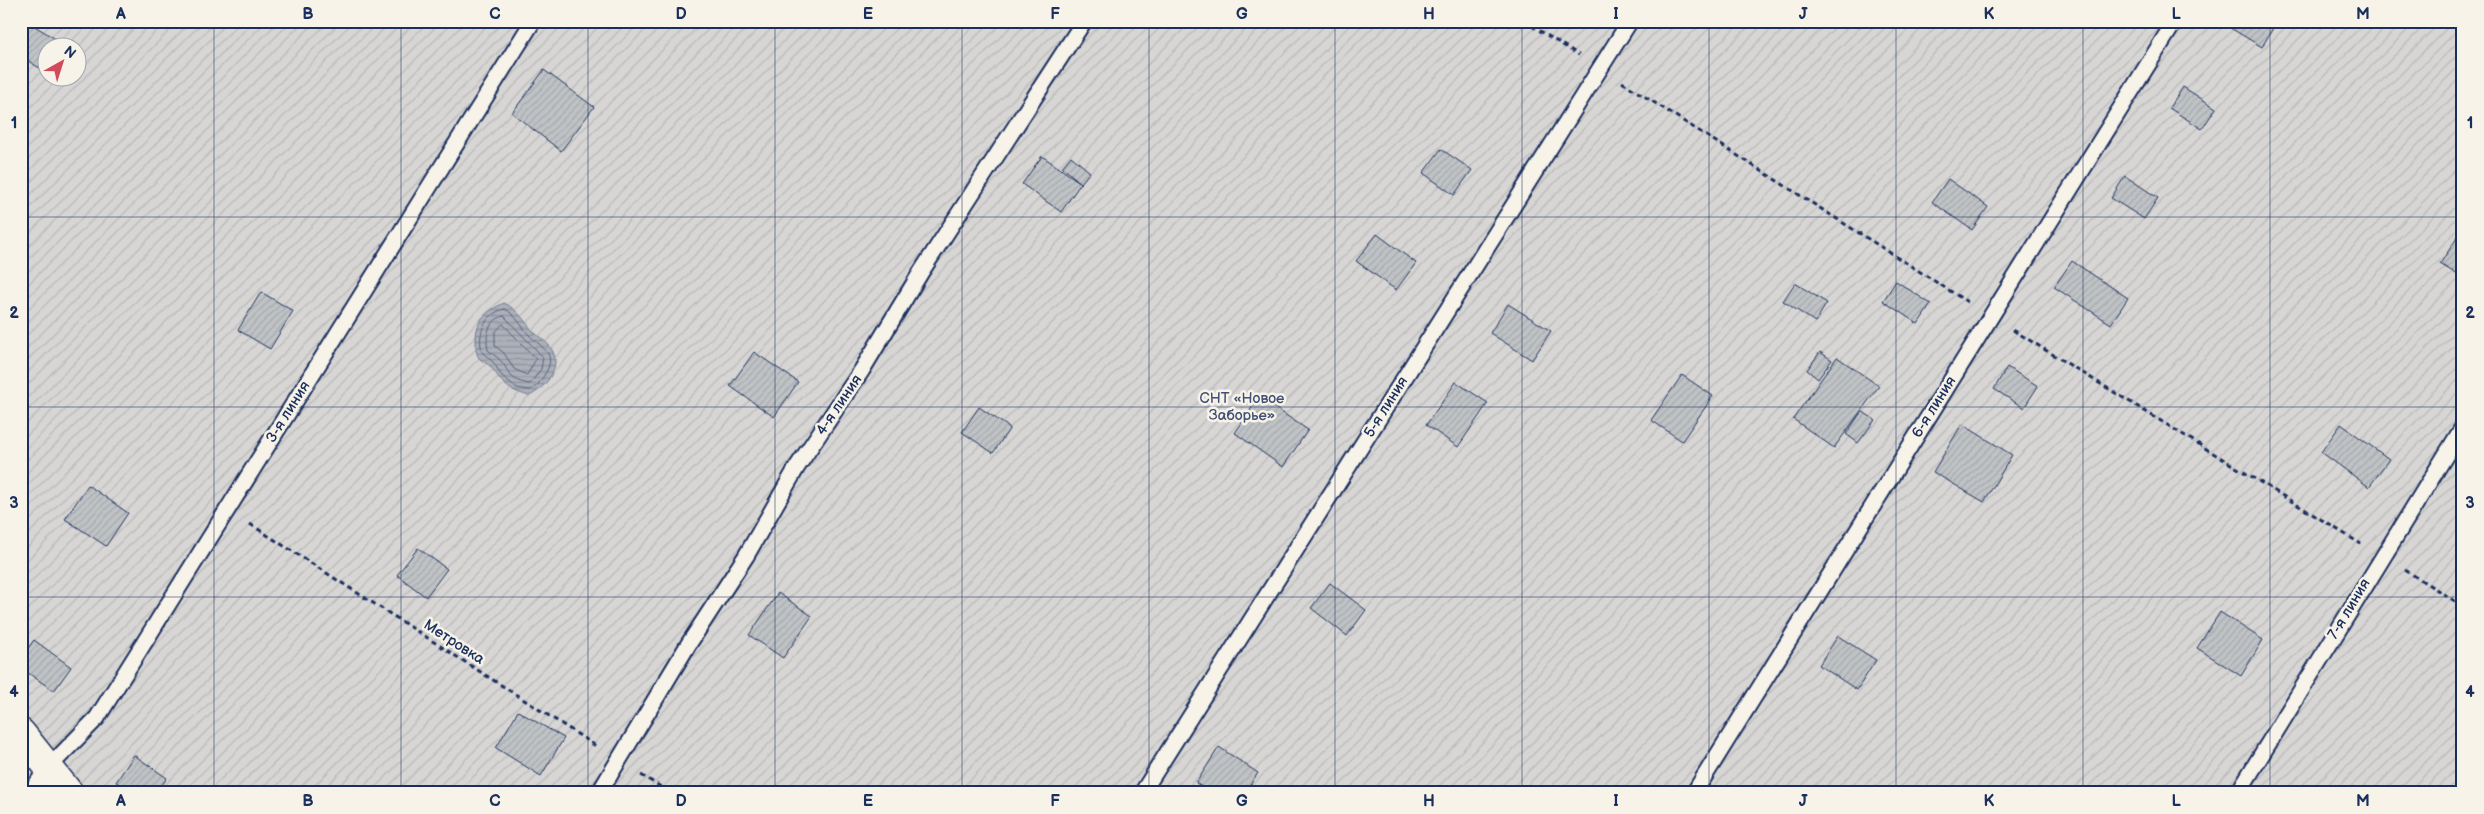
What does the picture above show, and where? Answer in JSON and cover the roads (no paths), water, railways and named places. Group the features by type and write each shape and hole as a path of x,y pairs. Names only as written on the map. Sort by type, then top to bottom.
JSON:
{"street":[{"path":"21,733 69,793"}],"lane":[{"name":"3-я линия","path":"30,793 48,768 97,718 533,21"},
{"name":"4-я линия","path":"598,793 746,556 797,467 867,363 921,272 1084,21"},
{"name":"5-я линия","path":"1142,793 1630,21"},
{"name":"6-я линия","path":"1694,793 2175,21"},
{"name":"7-я линия","path":"2238,793 2463,428"}],"water":[{"path":"504,303 516,311 532,330 549,345 555,358 555,365 550,378 540,389 529,396 507,386 490,366 479,358 477,353 477,332 480,321 492,309"}],"park label":[{"name":"СНТ «Новое Заборье»","path":"1242,406"}]}
